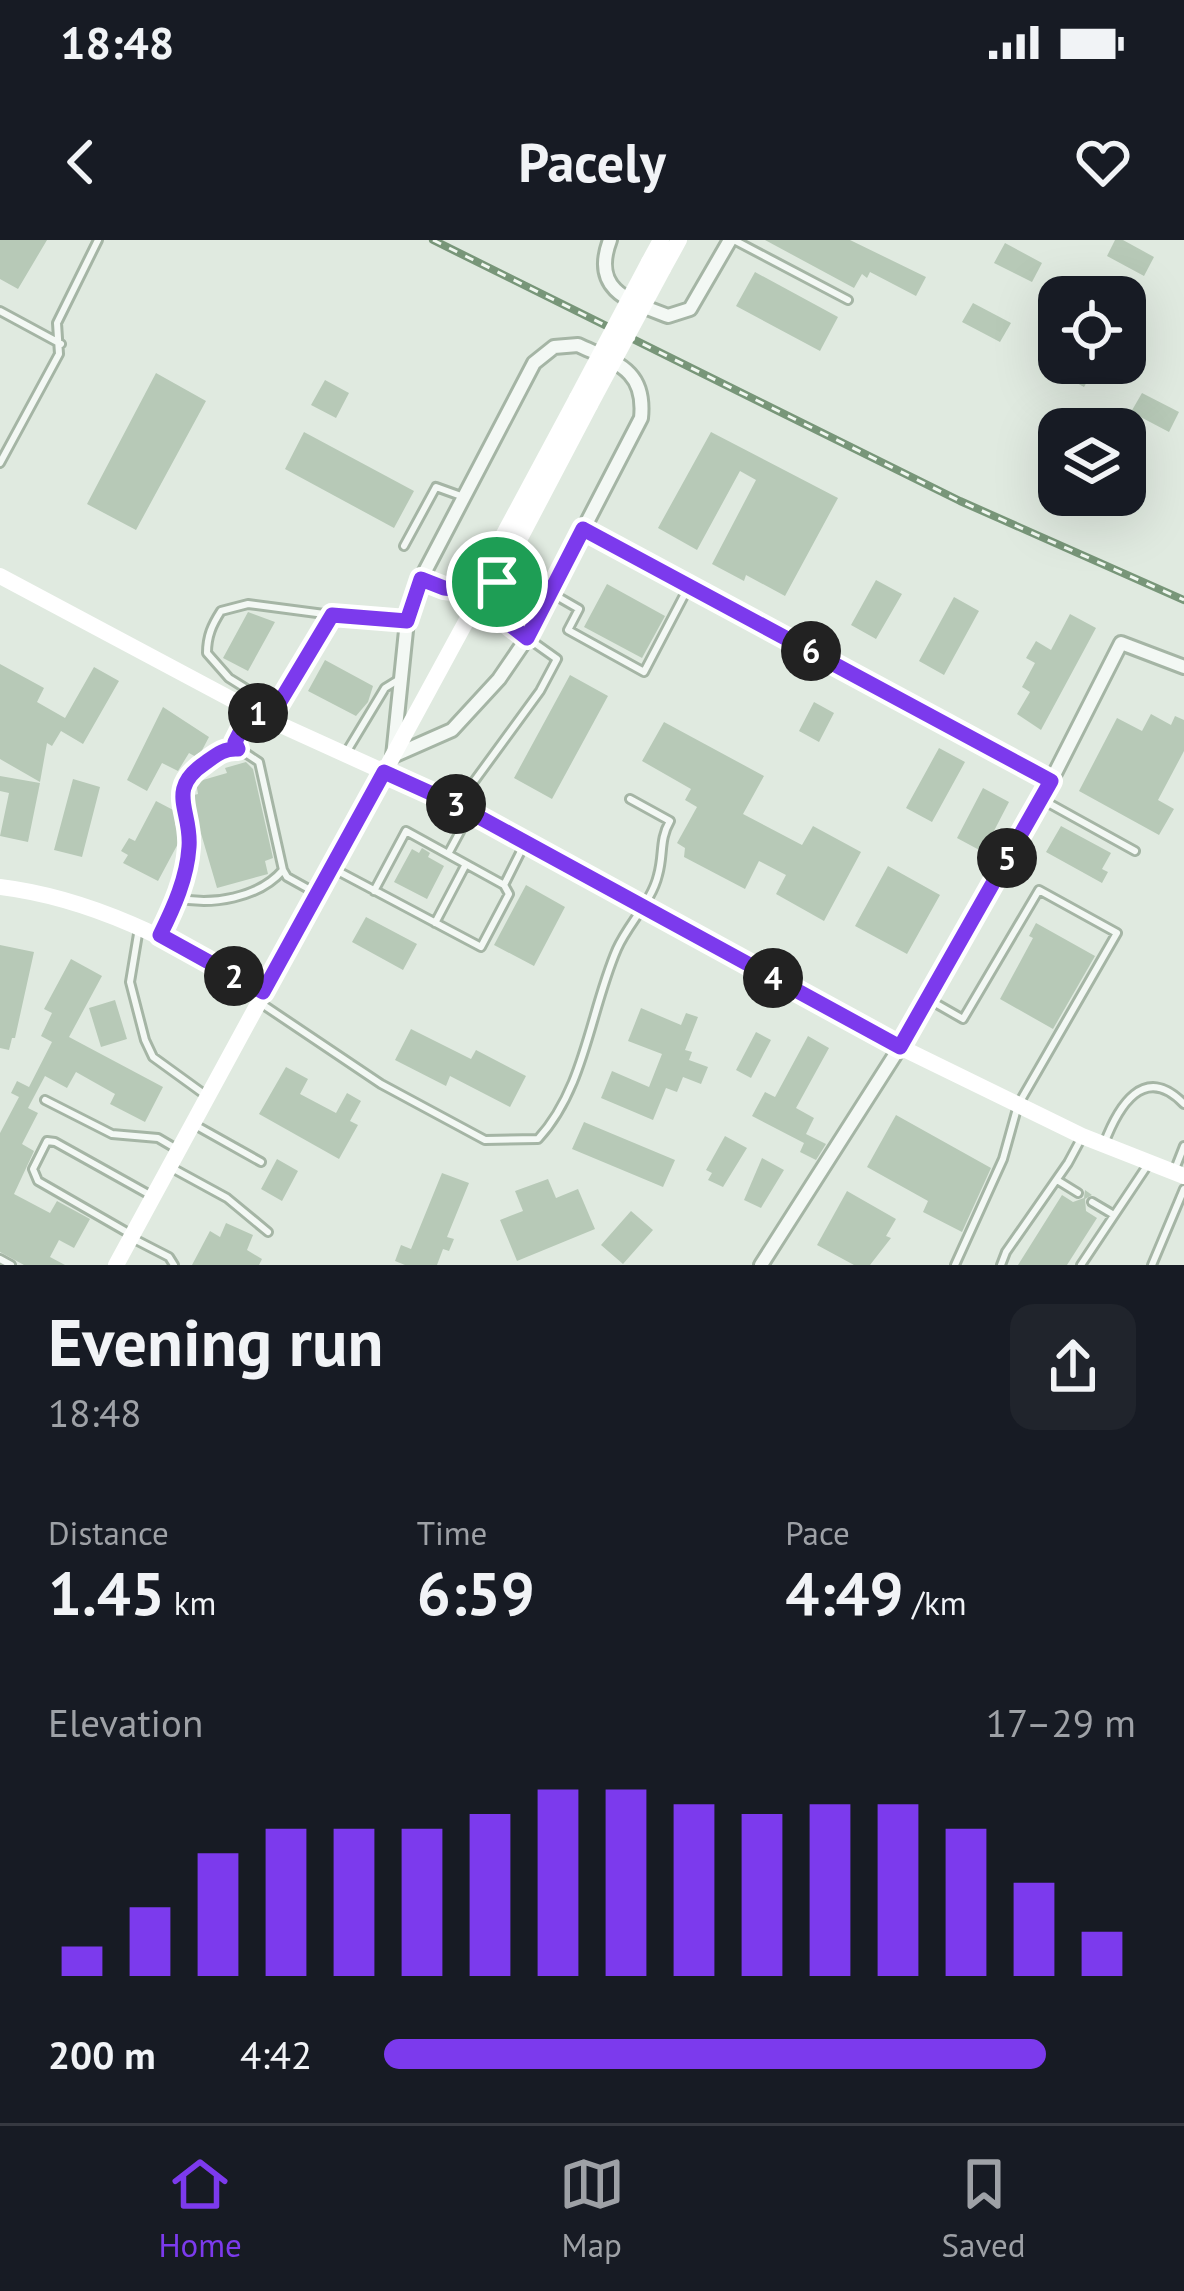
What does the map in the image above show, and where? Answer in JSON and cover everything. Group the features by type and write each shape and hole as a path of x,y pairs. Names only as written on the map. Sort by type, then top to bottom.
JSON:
{"main road":[{"path":"656,266 661,240"},
{"path":"116,1265 656,266 679,240"},
{"path":"0,576 251,710 273,714 345,754 388,764 900,1047 1082,1136 1179,1174"},
{"path":"0,887 50,893 140,925 260,996"}],"street":[{"path":"610,240 603,270 610,286 636,304 668,316 690,309 732,240"},
{"path":"578,345 634,374 643,396 641,418 527,638 499,679 452,730 388,764 407,621 421,579 534,363 554,347 578,345"},
{"path":"583,529 1051,781"},
{"path":"421,579 462,590 487,584 492,604 527,638"},
{"path":"761,1265 928,999 1051,781 1121,643 1184,667"}],"lane":[{"path":"0,464 61,344 57,323 98,240"},
{"path":"732,240 848,300"},
{"path":"0,311 61,344"},
{"path":"404,546 436,487 464,497"},
{"path":"550,592 579,609 568,630 644,672 689,586"},
{"path":"332,615 273,714 207,653 207,639 221,611 248,604 407,621"},
{"path":"448,854 464,808 557,659 527,638"},
{"path":"345,754 385,688 401,679"},
{"path":"238,749 235,742 251,710"},
{"path":"160,935 177,898 190,844 182,790 198,767 229,748 259,762 283,870 317,894"},
{"path":"260,996 381,1084 485,1140 538,1139 554,1122 569,1091 617,948 658,875 659,840 670,820 630,799"},
{"path":"1041,799 1136,850"},
{"path":"331,868 374,891 481,947 509,894 504,885 406,831 374,891"},
{"path":"504,885 526,842"},
{"path":"435,923 466,864"},
{"path":"177,898 208,902 258,890 283,870"},
{"path":"928,999 963,1019 1039,890 1117,933 1018,1105 1003,1159 955,1265"},
{"path":"140,925 130,982 152,1057 207,1096"},
{"path":"1104,1145 1122,1105 1139,1090 1156,1087 1184,1104"},
{"path":"45,1100 112,1134 158,1138 174,1158 268,1232"},
{"path":"192,1123 261,1162"},
{"path":"1001,1265 1082,1136"},
{"path":"153,1196 55,1142 47,1142 33,1168 38,1181 169,1257 174,1265"},
{"path":"1179,1174 1184,1146"},
{"path":"1081,1265 1149,1163"},
{"path":"1057,1180 1078,1193"},
{"path":"1152,1265 1184,1189"},
{"path":"1092,1202 1114,1216"},
{"path":"0,1259 11,1265"}],"building":[{"path":"0,240 47,240 18,289 0,279"},
{"path":"765,240 850,240 926,277 916,296 870,272 867,278 862,274 854,288"},
{"path":"1115,240 1123,240 1154,257 1144,276 1107,256"},
{"path":"1005,243 1042,263 1032,282 994,263"},
{"path":"755,272 838,317 820,351 736,306"},
{"path":"973,303 1011,323 1000,342 962,322"},
{"path":"156,373 206,401 136,530 87,504"},
{"path":"325,380 349,393 336,418 311,405"},
{"path":"1142,393 1179,412 1169,432 1146,420 1146,408 1133,408"},
{"path":"304,432 414,491 394,528 285,469"},
{"path":"711,432 838,498 785,596 712,564 756,480 740,471 697,550 658,528"},
{"path":"876,580 902,594 876,639 851,625"},
{"path":"607,584 665,616 642,658 584,627"},
{"path":"954,597 979,611 944,675 919,661"},
{"path":"248,612 275,622 248,671 223,658"},
{"path":"1070,614 1096,628 1041,730 1017,714 1030,692 1022,687 1035,663 1026,658 1036,641 1051,650"},
{"path":"325,660 373,686 356,716 308,691"},
{"path":"0,664 44,688 37,702 65,718 94,667 119,681 83,744 61,731 52,746 47,743 40,782 0,759"},
{"path":"570,675 608,696 552,799 514,778"},
{"path":"814,702 834,713 819,742 799,731"},
{"path":"163,707 209,737 198,758 189,753 178,771 162,763 147,791 127,780"},
{"path":"1151,714 1171,725 1175,716 1184,720 1184,751 1158,800 1174,809 1159,835 1079,791 1117,718 1142,731"},
{"path":"664,722 764,776 743,814 802,845 813,826 861,852 824,921 776,894 786,875 759,861 745,889 684,857 685,848 677,843 697,807 685,800 691,789 642,761"},
{"path":"939,748 965,762 932,822 906,808"},
{"path":"246,762 253,769 273,858 265,861 268,874 217,888 190,796 198,794 196,782"},
{"path":"0,776 40,783 28,842 0,836 9,793 0,791"},
{"path":"73,779 100,787 82,857 54,850"},
{"path":"983,788 1009,802 983,852 957,838"},
{"path":"156,801 177,812 175,825 181,838 158,881 123,863 128,855 121,851 129,838 135,841"},
{"path":"1061,826 1111,853 1102,869 1108,872 1102,883 1046,852"},
{"path":"422,848 444,866 427,899 394,882 412,849 419,853"},
{"path":"888,866 940,895 907,954 855,926"},
{"path":"526,885 565,907 534,966 494,945"},
{"path":"366,917 417,944 403,970 352,942"},
{"path":"1036,923 1095,956 1053,1029 1000,999 1033,938 1029,936"},
{"path":"0,945 34,952 9,1050 0,1048"},
{"path":"71,959 102,976 69,1037 163,1087 145,1122 110,1104 115,1094 76,1072 67,1088 45,1076 28,1108 38,1113 22,1144 34,1151 14,1194 50,1213 57,1201 90,1219 74,1248 59,1240 50,1257 65,1265 24,1265 0,1252 0,1133 19,1097 11,1093 17,1081 29,1087 52,1042 41,1036 52,1013 44,1009"},
{"path":"115,1000 127,1039 101,1047 89,1008"},
{"path":"641,1008 681,1025 686,1013 698,1017 685,1050 692,1052 689,1060 708,1067 701,1084 683,1077 677,1092 666,1088 653,1120 601,1098 612,1071 649,1087 662,1054 628,1041"},
{"path":"411,1029 471,1059 476,1050 526,1076 510,1107 450,1076 446,1086 395,1060"},
{"path":"756,1032 771,1040 751,1078 736,1070"},
{"path":"808,1036 829,1048 796,1108 814,1118 806,1134 826,1144 816,1160 800,1152 804,1143 752,1116 765,1092 775,1097"},
{"path":"286,1067 308,1079 300,1094 336,1113 347,1093 361,1101 350,1121 358,1125 339,1159 259,1114"},
{"path":"896,1115 991,1168 962,1232 923,1212 928,1201 867,1167"},
{"path":"584,1122 675,1160 663,1187 572,1149"},
{"path":"725,1136 747,1148 723,1187 708,1180 712,1173 706,1170"},
{"path":"762,1158 784,1170 761,1208 744,1200"},
{"path":"277,1159 298,1171 282,1201 261,1189"},
{"path":"442,1173 469,1183 447,1237 454,1239 449,1251 443,1249 437,1265 395,1261 401,1245 411,1249"},
{"path":"548,1179 556,1198 578,1189 595,1229 517,1261 500,1220 523,1211 515,1191"},
{"path":"1085,1190 1092,1195 1085,1199 1086,1211 1097,1218 1067,1265 1018,1265 1062,1195 1073,1202 1084,1198"},
{"path":"847,1191 896,1219 886,1236 891,1238 870,1265 854,1265 817,1245"},
{"path":"631,1211 653,1230 623,1264 601,1245"},
{"path":"226,1223 253,1235 247,1250 262,1259 259,1265 192,1265 210,1231 220,1237"}],"railway":[{"path":"433,240 960,501 1184,600"}],"route":[{"path":"583,529 1051,781 900,1047 457,805 384,772 263,992 160,935 175,905 190,844 181,798 186,782 198,767 223,751 238,749 235,742 251,710 269,720 332,615 407,621 421,579 462,590 482,575 481,594 497,582 492,604 527,638 583,529"}]}
